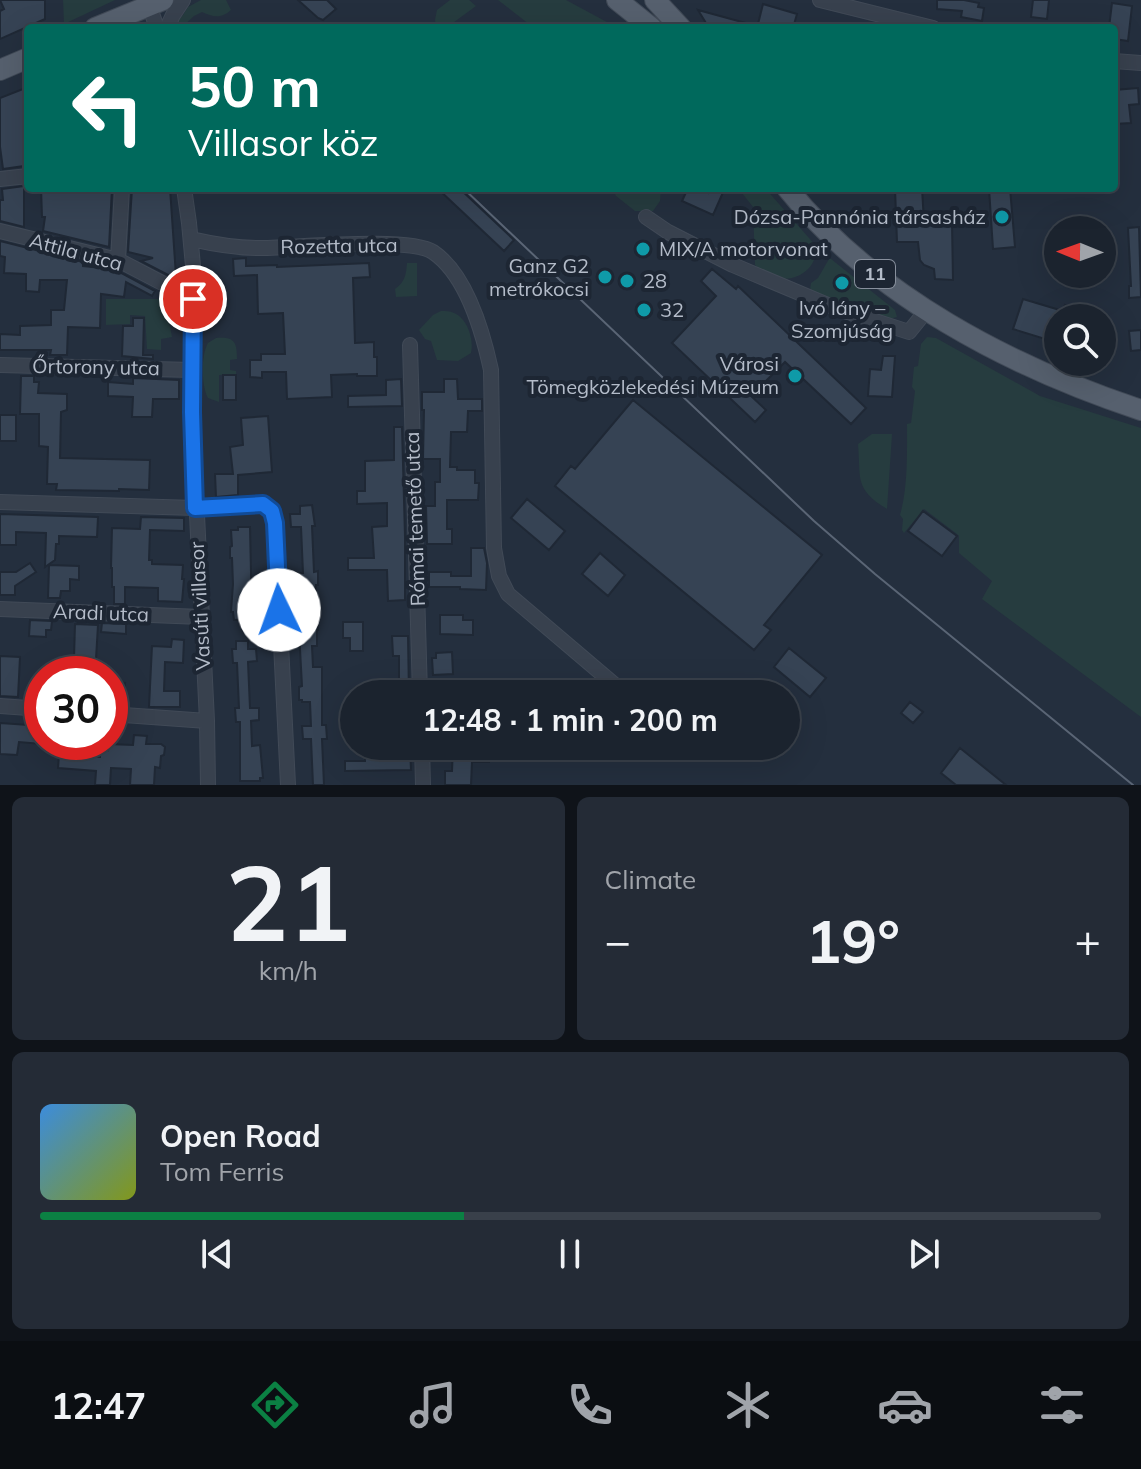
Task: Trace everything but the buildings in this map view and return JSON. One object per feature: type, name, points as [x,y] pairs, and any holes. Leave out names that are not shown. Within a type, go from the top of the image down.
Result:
[{"type":"main road","points":[[617,0],[647,24]]},
{"type":"main road","points":[[655,0],[677,24]]},
{"type":"main road","points":[[105,24],[156,3]]},
{"type":"main road","points":[[0,70],[24,60]]},
{"type":"main road","name":"11","points":[[791,192],[827,233],[874,274],[926,311],[1041,373],[1087,393],[1141,410]]},
{"type":"street","points":[[169,24],[183,0]]},
{"type":"street","points":[[820,0],[917,24]]},
{"type":"street","points":[[156,3],[157,24]]},
{"type":"street","points":[[1118,61],[1141,63]]},
{"type":"street","points":[[0,179],[24,176]]},
{"type":"street","points":[[118,260],[122,192]]},
{"type":"street","name":"Vasúti villasor","points":[[185,192],[191,239],[195,508],[208,785]]},
{"type":"street","points":[[646,217],[668,232],[733,265],[835,308],[909,332],[926,311]]},
{"type":"street","name":"Attila utca","points":[[0,231],[118,260],[193,299]]},
{"type":"street","name":"Rozetta utca","points":[[191,239],[255,248],[412,245],[432,252],[448,267],[474,311],[491,370],[494,548],[499,576],[508,594],[609,680]]},
{"type":"street","name":"Római temető utca","points":[[410,345],[420,680]]},
{"type":"street","name":"Őrtorony utca","points":[[0,365],[192,370]]},
{"type":"street","points":[[0,502],[195,508],[263,504],[272,511],[288,785]]},
{"type":"street","name":"Aradi utca","points":[[0,609],[201,617]]},
{"type":"street","points":[[0,706],[24,708]]},
{"type":"street","points":[[128,715],[207,721]]},
{"type":"street","points":[[422,760],[423,785]]},
{"type":"green space","points":[[63,0],[115,0],[64,24]]},
{"type":"green space","points":[[201,0],[226,0],[231,10],[217,16],[202,12],[185,24],[174,24],[188,7]]},
{"type":"green space","points":[[450,0],[469,0],[476,6],[451,24],[436,24],[437,10]]},
{"type":"green space","points":[[498,0],[566,0],[611,24],[529,24]]},
{"type":"green space","points":[[614,192],[661,192],[660,201],[653,211],[635,211]]},
{"type":"green space","points":[[769,192],[816,246],[813,262],[802,274],[779,279],[755,265],[753,207],[742,193]]},
{"type":"green space","points":[[829,259],[895,310],[897,317],[889,319],[821,297],[810,290],[811,283],[818,278]]},
{"type":"green space","points":[[407,263],[417,263],[417,296],[396,297],[395,289],[404,278]]},
{"type":"green space","points":[[106,299],[160,299],[168,316],[172,337],[161,339],[161,350],[147,349],[145,316],[130,315],[130,324],[106,325]]},
{"type":"green space","points":[[441,311],[459,316],[469,330],[471,353],[458,361],[437,360],[431,341],[425,339],[419,330]]},
{"type":"green space","points":[[927,337],[936,338],[1040,396],[1141,428],[1141,717],[982,599],[992,581],[959,553],[957,534],[924,509],[904,533],[902,530],[903,519],[900,515],[906,482],[907,424],[911,423],[915,391],[912,387],[914,367],[918,366],[921,344]]},
{"type":"green space","points":[[216,338],[234,342],[237,353],[237,359],[230,360],[230,370],[236,371],[236,374],[219,375],[219,402],[208,398],[203,378],[206,348]]},
{"type":"green space","points":[[872,434],[892,434],[887,509],[869,495],[861,482],[858,444]]},
{"type":"tram line","points":[[467,192],[814,521],[1133,785]]},
{"type":"place","name":"Dózsa-Pannónia társasház","points":[[1002,217]]},
{"type":"place","name":"MIX/A motorvonat","points":[[643,249]]},
{"type":"place","name":"Ganz G2 metrókocsi","points":[[605,277]]},
{"type":"place","name":"28","points":[[627,281]]},
{"type":"place","name":"Ivó lány – Szomjúság","points":[[842,283]]},
{"type":"place","name":"32","points":[[644,310]]},
{"type":"place","name":"Városi Tömegközlekedési Múzeum","points":[[795,376]]},
{"type":"route","points":[[193,299],[195,508],[263,504],[272,511],[279,610]]}]
